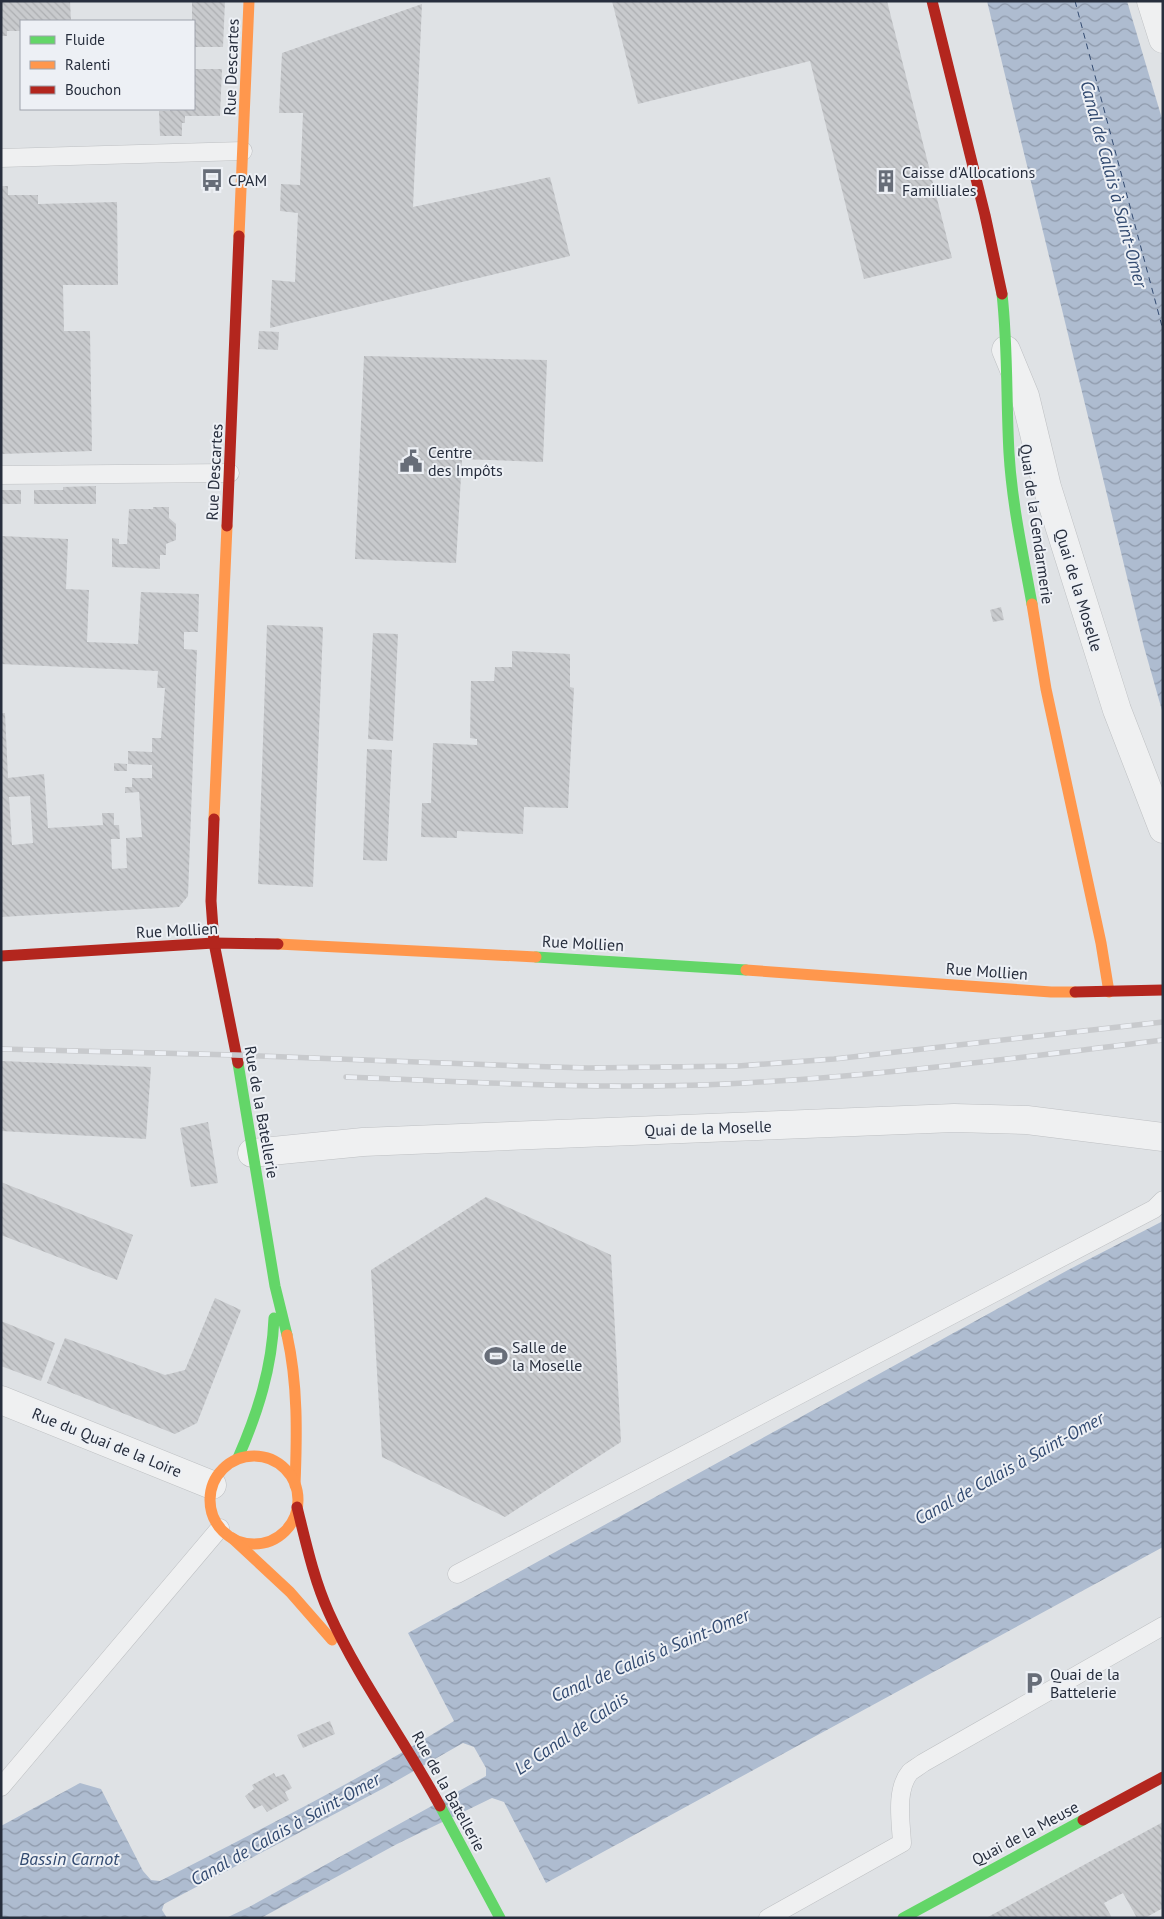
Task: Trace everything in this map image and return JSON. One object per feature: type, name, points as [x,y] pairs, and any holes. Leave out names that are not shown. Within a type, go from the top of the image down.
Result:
[{"type":"street","name":"Rue Descartes","points":[[214,943],[211,901],[250,1]]},
{"type":"street","name":"Quai de la Gendarmerie","points":[[932,1],[995,255],[1005,321],[1009,456],[1017,522],[1046,689],[1101,943],[1109,992]]},
{"type":"street","points":[[1151,1],[1163,39]]},
{"type":"street","name":"Quai de la Moselle","points":[[1006,349],[1025,396],[1046,486],[1116,710],[1163,829]]},
{"type":"street","name":"Rue Mollien","points":[[1,956],[214,943],[364,946],[696,966],[1051,992],[1163,990]]},
{"type":"street","name":"Rue de la Batellerie","points":[[214,943],[231,1022],[275,1286],[292,1357],[297,1429],[295,1485]]},
{"type":"street","name":"Quai de la Moselle","points":[[252,1154],[362,1142],[954,1118],[1027,1120],[1163,1137]]},
{"type":"street","name":"Rue de la Batellerie","points":[[238,1458],[265,1392],[274,1334],[275,1286]]},
{"type":"street","name":"Rue du Quai de la Loire","points":[[1,1400],[212,1485]]},
{"type":"street","points":[[253,1456],[268,1458],[288,1471],[295,1485],[298,1500],[295,1515],[288,1528],[276,1538],[254,1544],[238,1542],[215,1522],[209,1500],[212,1485],[215,1477],[225,1466],[238,1458],[253,1456]]},
{"type":"street","name":"Rue de la Batellerie","points":[[297,1507],[306,1546],[320,1589],[342,1639],[422,1774],[500,1918]]},
{"type":"street","name":"Rue de la Batellerie","points":[[226,1533],[290,1592],[366,1682]]},
{"type":"street","name":"Quai de la Meuse","points":[[903,1918],[1163,1777]]},
{"type":"lane","points":[[1,158],[243,151]]},
{"type":"lane","points":[[1,475],[230,474]]},
{"type":"lane","points":[[457,1574],[1154,1209],[1163,1200]]},
{"type":"lane","points":[[1,1787],[226,1533]]},
{"type":"lane","points":[[768,1918],[902,1843],[900,1802],[910,1772],[923,1762],[1163,1626]]},
{"type":"water","name":"Canal de Calais à Saint-Omer","points":[[987,1],[1127,1],[1163,122],[1163,714],[1144,647]]},
{"type":"water","points":[[1163,1221],[1163,1547],[546,1883],[504,1802],[492,1798],[397,1844],[261,1918],[226,1918],[486,1776],[486,1768],[474,1747],[463,1743],[384,1788],[164,1904],[162,1910],[167,1918],[1,1918],[1,1826],[80,1783],[101,1789],[143,1871],[151,1880],[160,1881],[272,1824],[382,1764],[454,1721],[408,1633],[1068,1270]]},
{"type":"building","points":[[1,1],[70,1],[71,20],[20,20],[20,31],[7,31],[7,36],[1,36]]},
{"type":"building","points":[[192,1],[225,1],[223,47],[195,47],[195,20],[192,20]]},
{"type":"building","name":"Caisse d'Allocations Familliales","points":[[612,1],[887,1],[952,258],[864,279],[810,61],[638,104]]},
{"type":"building","points":[[422,4],[413,207],[550,177],[570,256],[270,328],[272,280],[295,282],[298,213],[280,211],[281,184],[300,185],[303,113],[279,113],[282,53]]},
{"type":"building","points":[[195,69],[222,69],[220,116],[185,116],[185,123],[182,123],[182,136],[160,136],[159,111],[195,110]]},
{"type":"building","points":[[1,186],[8,186],[8,195],[38,195],[38,204],[117,202],[118,285],[63,285],[64,331],[90,331],[92,451],[1,454]]},
{"type":"building","points":[[259,331],[279,332],[278,350],[258,349]]},
{"type":"building","name":"Centre des Impôts","points":[[364,356],[547,360],[543,462],[462,459],[456,563],[355,559]]},
{"type":"building","points":[[96,486],[96,504],[34,504],[34,490],[63,490],[63,487]]},
{"type":"building","points":[[1,490],[21,490],[21,504],[1,504]]},
{"type":"building","points":[[153,507],[169,507],[169,518],[176,524],[176,540],[166,544],[166,555],[160,555],[160,569],[112,567],[112,538],[119,539],[119,544],[127,544],[129,509],[153,509]]},
{"type":"building","points":[[1,536],[68,539],[66,589],[89,590],[87,642],[138,644],[141,592],[199,594],[198,632],[184,632],[184,649],[197,650],[188,896],[179,907],[1,917],[1,713],[5,713],[8,778],[44,774],[48,828],[103,825],[102,813],[114,813],[114,825],[119,825],[120,839],[111,839],[112,869],[127,868],[126,838],[142,837],[139,792],[125,793],[125,787],[132,787],[132,778],[152,778],[152,765],[128,764],[128,751],[152,752],[152,738],[161,738],[165,688],[157,688],[158,671],[1,664]],"holes":[[[30,796],[33,843],[12,845],[9,797]]]},
{"type":"building","points":[[1001,607],[1004,620],[993,622],[990,610]]},
{"type":"building","points":[[267,625],[323,627],[313,887],[258,884]]},
{"type":"building","points":[[373,633],[398,634],[393,741],[368,739]]},
{"type":"building","points":[[512,651],[570,654],[570,687],[574,688],[568,808],[524,807],[523,834],[457,831],[457,838],[421,837],[422,803],[431,803],[433,743],[477,745],[477,739],[470,738],[471,681],[494,681],[495,667],[512,667]]},
{"type":"building","points":[[367,749],[392,750],[387,861],[363,860]]},
{"type":"building","points":[[114,763],[127,764],[127,771],[114,771]]},
{"type":"building","points":[[1,1061],[151,1067],[146,1139],[1,1131]]},
{"type":"building","points":[[208,1122],[218,1183],[191,1187],[180,1128]]},
{"type":"building","points":[[1,1182],[133,1235],[117,1280],[1,1235]]},
{"type":"building","name":"Salle de la Moselle","points":[[486,1197],[611,1255],[621,1442],[505,1517],[382,1457],[371,1270]]},
{"type":"building","points":[[215,1298],[241,1310],[197,1423],[175,1434],[47,1383],[65,1338],[165,1375],[185,1370]]},
{"type":"building","points":[[1,1321],[55,1343],[41,1381],[1,1366]]},
{"type":"building","points":[[330,1721],[335,1734],[303,1748],[297,1735]]},
{"type":"building","points":[[274,1773],[276,1777],[284,1774],[292,1788],[285,1792],[289,1800],[267,1812],[262,1805],[254,1809],[245,1796],[254,1789],[252,1785]]},
{"type":"building","points":[[1163,1822],[1163,1908],[1145,1918],[1137,1918],[1123,1893],[1104,1903],[1112,1918],[986,1918]]},
{"type":"ferry route","points":[[1075,1],[1163,330]]},
{"type":"railway","points":[[1,1049],[235,1055],[588,1068],[738,1066],[834,1059],[1163,1022]]},
{"type":"railway","points":[[346,1077],[583,1086],[725,1084],[889,1072],[1163,1040]]},
{"type":"traffic: fast","points":[[1002,294],[1010,472],[1032,604]]},
{"type":"traffic: fast","points":[[536,957],[746,970]]},
{"type":"traffic: fast","points":[[238,1063],[275,1286],[287,1335]]},
{"type":"traffic: fast","points":[[238,1458],[263,1390],[273,1336],[274,1318]]},
{"type":"traffic: fast","points":[[440,1806],[500,1918]]},
{"type":"traffic: fast","points":[[903,1918],[1083,1820]]},
{"type":"traffic: slow","points":[[239,236],[249,1]]},
{"type":"traffic: slow","points":[[214,819],[227,526]]},
{"type":"traffic: slow","points":[[1032,604],[1046,689],[1101,943],[1109,992]]},
{"type":"traffic: slow","points":[[278,944],[536,957]]},
{"type":"traffic: slow","points":[[746,970],[1051,992],[1075,992]]},
{"type":"traffic: slow","points":[[287,1335],[295,1391],[295,1485]]},
{"type":"traffic: slow","points":[[254,1456],[271,1459],[279,1463],[291,1475],[295,1483],[298,1500],[295,1517],[291,1525],[279,1537],[271,1541],[254,1544],[237,1541],[229,1537],[217,1525],[213,1517],[210,1500],[213,1483],[217,1475],[229,1463],[237,1459],[254,1456]]},
{"type":"traffic: slow","points":[[232,1538],[290,1592],[332,1640]]},
{"type":"traffic: jam","points":[[932,1],[985,215],[1002,294]]},
{"type":"traffic: jam","points":[[227,526],[239,236]]},
{"type":"traffic: jam","points":[[214,819],[211,901],[214,943],[238,1063]]},
{"type":"traffic: jam","points":[[1,956],[214,943],[278,944]]},
{"type":"traffic: jam","points":[[1075,992],[1163,990]]},
{"type":"traffic: jam","points":[[297,1507],[307,1548],[329,1613],[354,1662],[440,1806]]},
{"type":"traffic: jam","points":[[1083,1820],[1163,1777]]},
{"type":"place","name":"CPAM","points":[[212,180]]},
{"type":"place","name":"Caisse d'Allocations Familliales","points":[[886,181]]},
{"type":"place","name":"Centre des Impôts","points":[[411,461]]},
{"type":"place","name":"Salle de la Moselle","points":[[496,1356]]},
{"type":"place","name":"Quai de la Battelerie","points":[[1034,1683]]},
{"type":"water label","name":"Le Canal de Calais","points":[[571,1733]]},
{"type":"water label","name":"Bassin Carnot","points":[[69,1858]]}]
